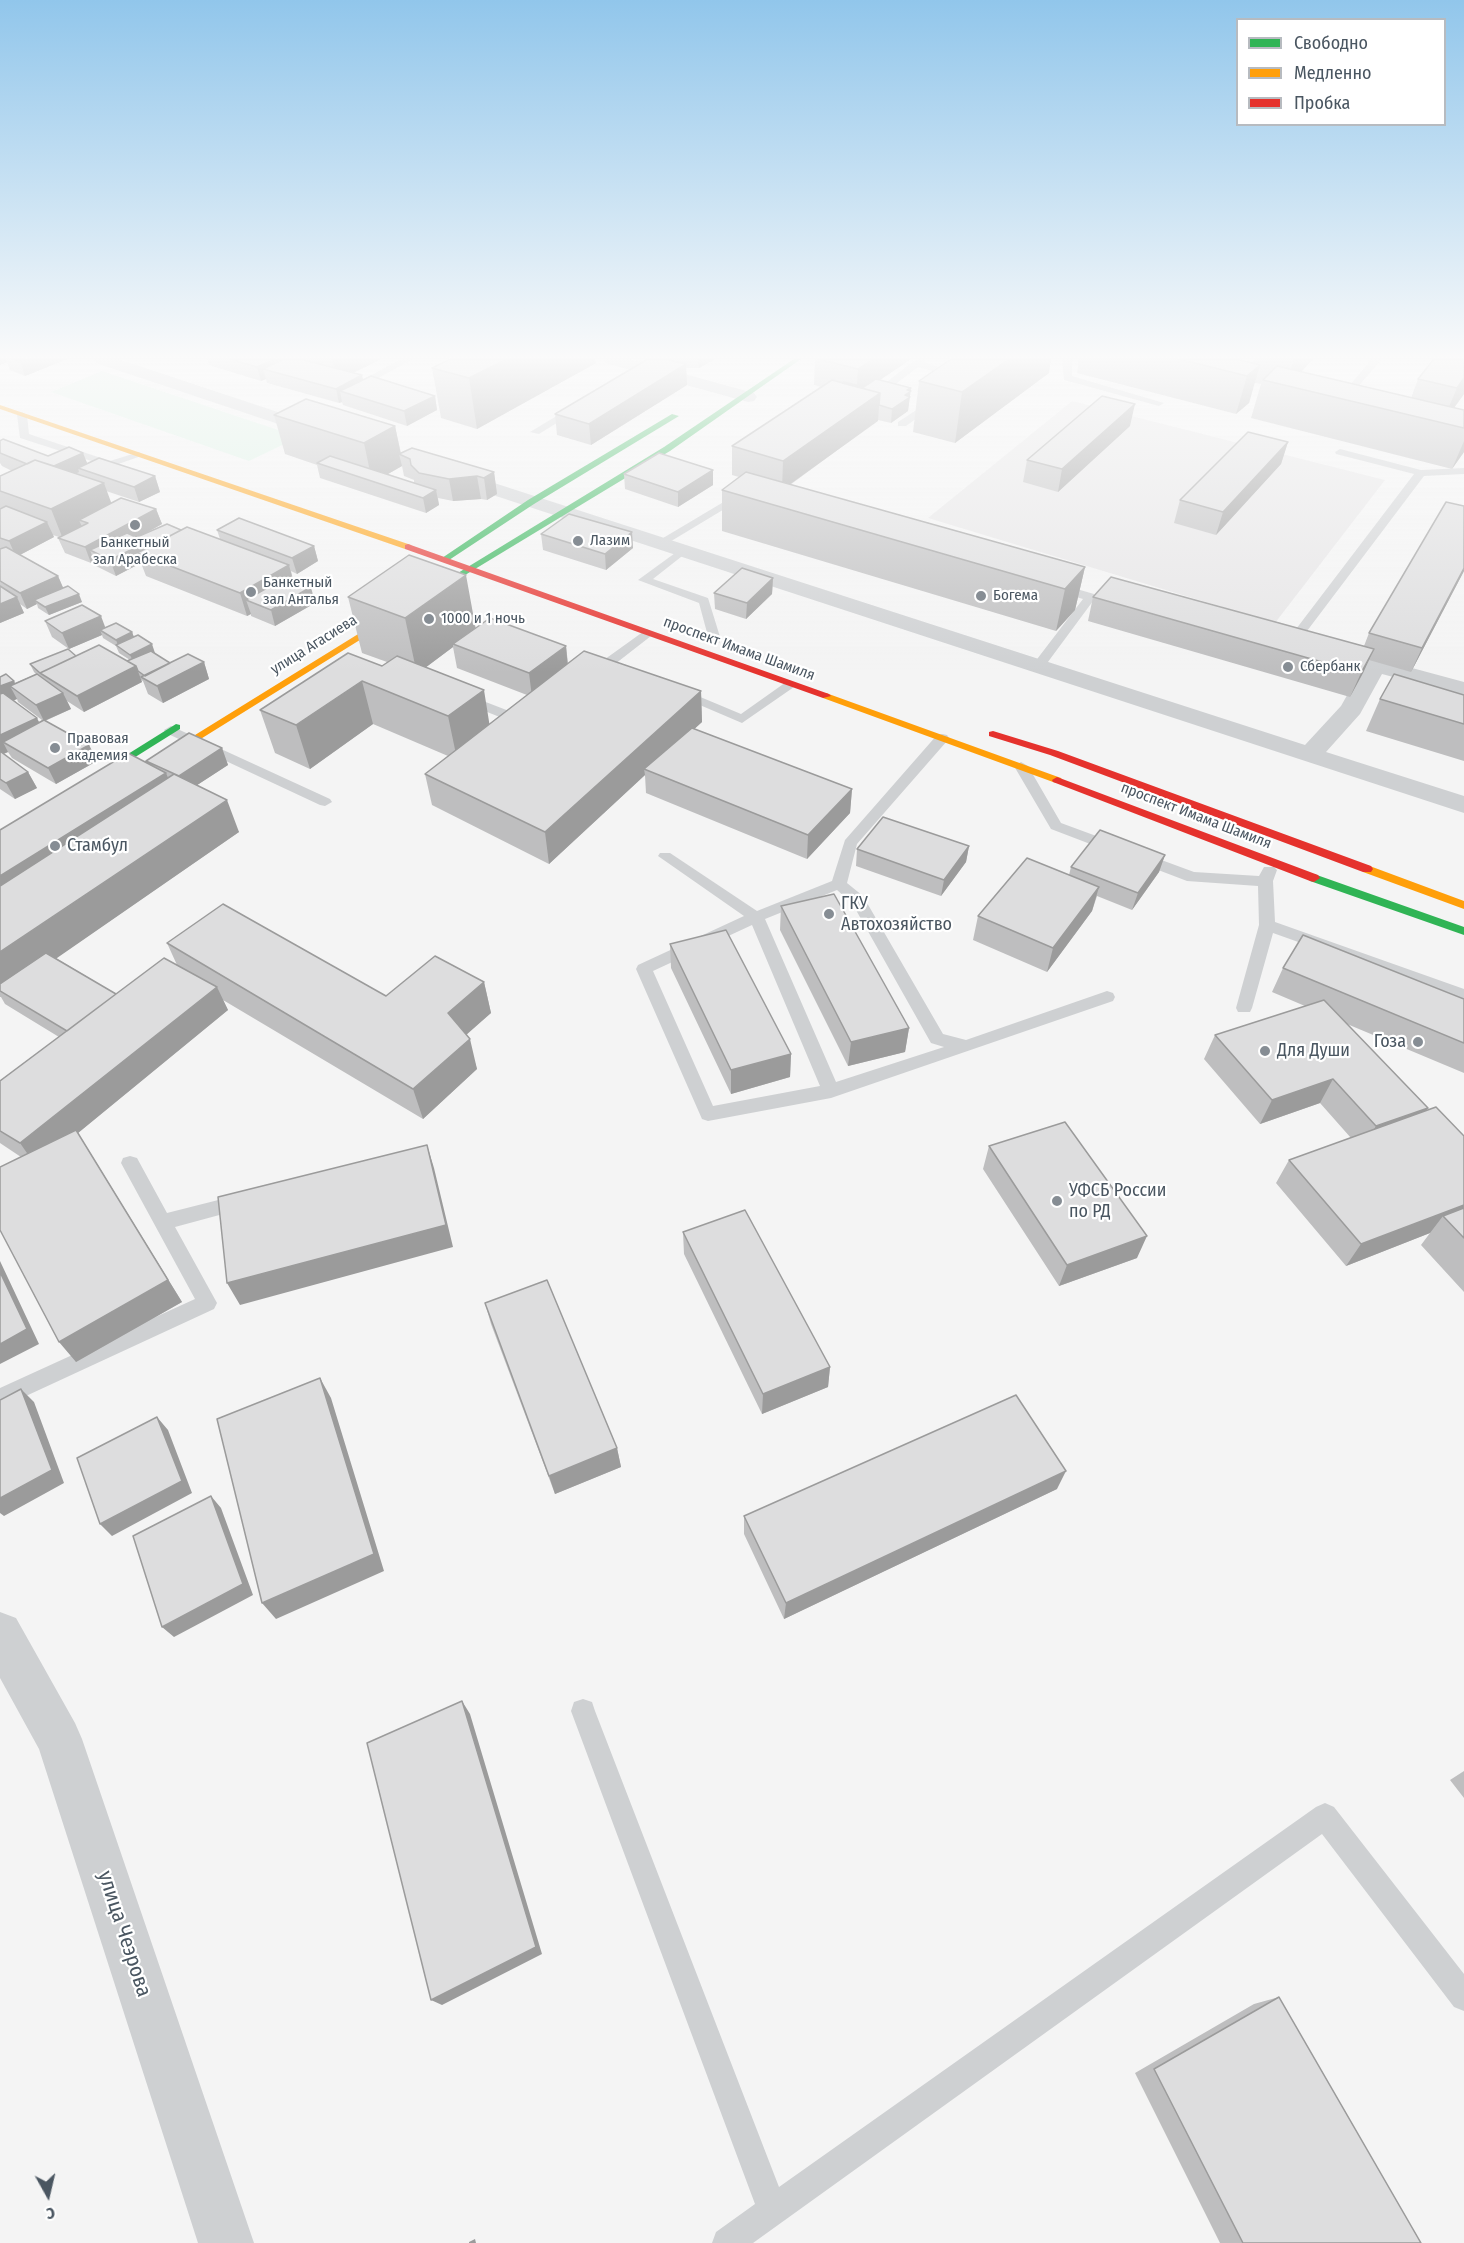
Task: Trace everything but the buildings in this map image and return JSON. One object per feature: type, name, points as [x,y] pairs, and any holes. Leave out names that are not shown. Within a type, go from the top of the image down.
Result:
[{"type":"main road","name":"проспект Имама Шамиля","points":[[164,464],[470,568],[1021,766],[1272,863],[1464,931]]},
{"type":"main road","points":[[427,571],[531,502],[595,464]]},
{"type":"main road","points":[[425,596],[641,464]]},
{"type":"main road","points":[[394,527],[504,566]]},
{"type":"main road","name":"улица Агасиева","points":[[145,770],[405,608]]},
{"type":"main road","points":[[81,787],[191,718]]},
{"type":"main road","name":"проспект Имама Шамиля","points":[[975,728],[1065,757],[1464,905]]},
{"type":"street","points":[[441,472],[1464,805]]},
{"type":"street","points":[[1309,755],[1350,709],[1370,663],[1464,689]]},
{"type":"street","name":"улица Чеэрова","points":[[0,1634],[59,1740],[226,2243]]},
{"type":"lane","points":[[93,473],[111,464]]},
{"type":"lane","points":[[1385,464],[1421,473],[1464,471]]},
{"type":"lane","points":[[1319,645],[1296,637],[1421,473]]},
{"type":"lane","points":[[659,544],[744,494],[755,497]]},
{"type":"lane","points":[[682,551],[644,580],[704,601],[715,640]]},
{"type":"lane","points":[[1037,667],[1090,597],[1048,585]]},
{"type":"lane","points":[[638,677],[606,665],[647,633]]},
{"type":"lane","points":[[327,656],[345,663]]},
{"type":"lane","points":[[669,690],[742,718],[789,684]]},
{"type":"lane","points":[[456,695],[517,719]]},
{"type":"lane","points":[[171,730],[193,738],[326,802]]},
{"type":"lane","points":[[839,884],[850,843],[942,738]]},
{"type":"lane","points":[[1021,766],[1056,826],[1192,877],[1265,881]]},
{"type":"lane","points":[[664,856],[756,917],[831,1091]]},
{"type":"lane","points":[[1244,1008],[1267,925],[1265,881],[1272,863]]},
{"type":"lane","points":[[839,884],[756,917],[644,969],[708,1114],[831,1091],[1107,997]]},
{"type":"lane","points":[[839,884],[858,900],[937,1039],[966,1046]]},
{"type":"lane","points":[[1267,925],[1464,995]]},
{"type":"lane","points":[[0,1398],[207,1304],[130,1163]]},
{"type":"lane","points":[[163,1222],[254,1199]]},
{"type":"lane","points":[[583,1711],[773,2210]]},
{"type":"lane","points":[[727,2243],[1325,1816],[1464,1997]]},
{"type":"shaded area","points":[[995,464],[1320,464],[1385,480],[1275,623],[928,518]]},
{"type":"traffic: fast","points":[[446,558],[531,502],[595,464]]},
{"type":"traffic: fast","points":[[439,587],[643,464]]},
{"type":"traffic: fast","points":[[93,779],[176,727]]},
{"type":"traffic: fast","points":[[1314,878],[1464,931]]},
{"type":"traffic: slow","points":[[165,464],[408,547]]},
{"type":"traffic: slow","points":[[158,761],[397,613]]},
{"type":"traffic: slow","points":[[826,696],[1057,780]]},
{"type":"traffic: slow","points":[[1367,869],[1464,905]]},
{"type":"traffic: jam","points":[[408,547],[826,696]]},
{"type":"traffic: jam","points":[[993,734],[1054,753],[1367,869]]},
{"type":"traffic: jam","points":[[1057,780],[1314,878]]},
{"type":"place","name":"Банкетный зал Арабеска","points":[[135,525]]},
{"type":"place","name":"Лазим","points":[[578,541]]},
{"type":"place","name":"Банкетный зал Анталья","points":[[251,592]]},
{"type":"place","name":"Богема","points":[[981,596]]},
{"type":"place","name":"1000 и 1 ночь","points":[[429,619]]},
{"type":"place","name":"Сбербанк","points":[[1288,667]]},
{"type":"place","name":"Правовая академия","points":[[55,748]]},
{"type":"place","name":"Стамбул","points":[[55,846]]},
{"type":"place","name":"ГКУ Автохозяйство","points":[[829,914]]},
{"type":"place","name":"Гоза","points":[[1418,1042]]},
{"type":"place","name":"Для Души","points":[[1265,1051]]},
{"type":"place","name":"УФСБ России по РД","points":[[1057,1201]]}]
